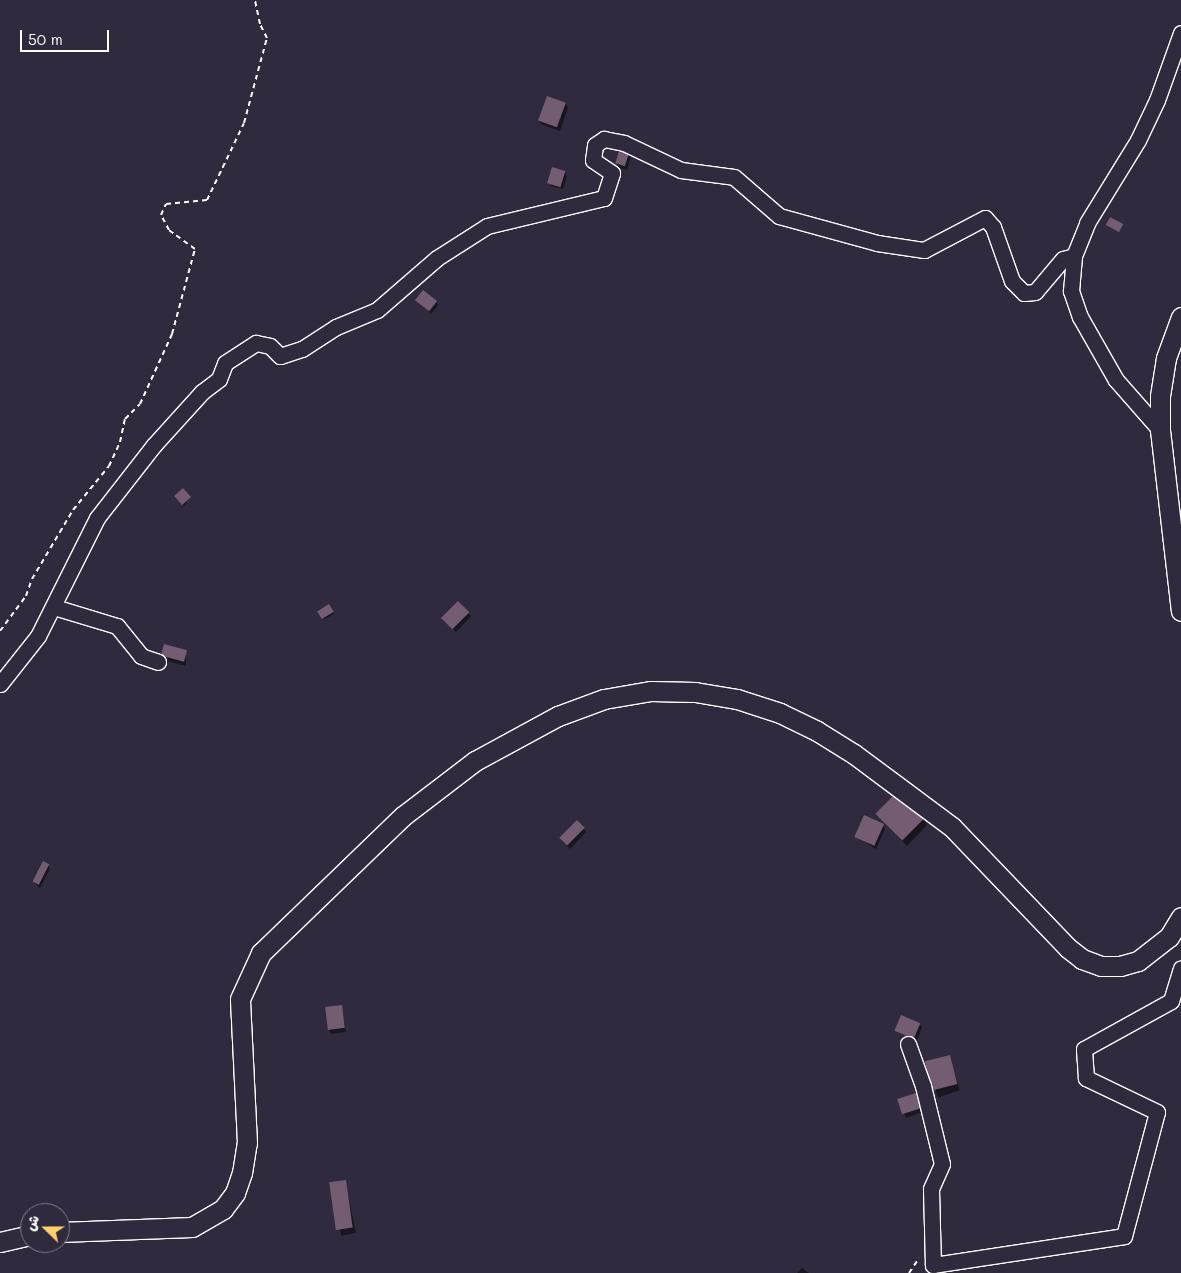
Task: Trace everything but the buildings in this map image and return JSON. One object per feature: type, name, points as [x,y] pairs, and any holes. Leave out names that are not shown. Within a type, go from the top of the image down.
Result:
[{"type":"main road","points":[[1181,317],[1166,358],[1160,397],[1160,430],[1181,610]]},
{"type":"main road","points":[[70,1232],[176,1229],[209,1220],[223,1209],[235,1193],[247,1143],[240,999],[261,953],[403,816],[475,761],[549,720],[604,699],[651,691],[695,692],[737,699],[780,712],[854,754],[952,827],[1082,959],[1101,966],[1120,966],[1138,961],[1158,947],[1181,921]]},
{"type":"main road","points":[[0,1242],[20,1237]]},
{"type":"street","points":[[1160,430],[1116,380],[1080,317],[1071,291],[1074,256],[1087,223],[1127,160],[1157,100],[1181,33]]},
{"type":"street","points":[[0,684],[38,636],[97,518],[154,446],[202,392],[219,379],[226,363],[256,344],[270,346],[280,356],[302,349],[336,327],[377,310],[436,258],[487,226],[604,198],[612,173],[593,160],[595,145],[604,138],[632,146],[681,170],[734,177],[778,216],[877,242],[924,250],[985,218],[993,227],[1012,282],[1024,293],[1035,292],[1063,259],[1074,256]]},
{"type":"street","points":[[54,607],[117,626],[141,656],[158,662]]},
{"type":"street","points":[[908,1044],[923,1086],[942,1164],[930,1189],[933,1265],[1124,1236],[1157,1112],[1086,1078],[1084,1049],[1171,1001],[1181,969]]},
{"type":"path","points":[[0,631],[26,596],[32,578],[73,510],[108,466],[120,442],[125,420],[140,404],[172,334],[195,249],[169,230],[161,215],[166,204],[207,200],[244,123],[267,38],[260,24],[255,0]]}]
